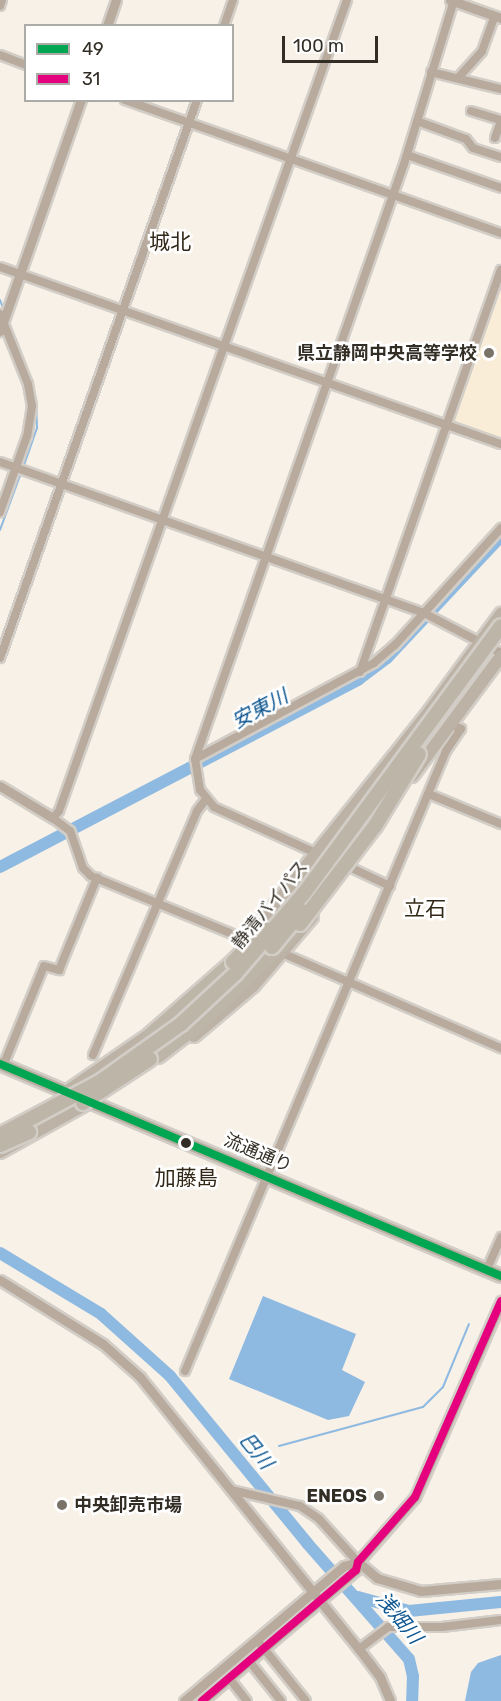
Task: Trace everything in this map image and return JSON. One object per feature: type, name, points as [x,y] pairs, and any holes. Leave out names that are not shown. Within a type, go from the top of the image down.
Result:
[{"type":"highway","points":[[150,1035],[247,940],[317,854],[501,614]]},
{"type":"highway","name":"静清バイパス","points":[[0,1135],[101,1081],[181,1024],[222,987],[305,892],[501,626]]},
{"type":"highway","name":"静清バイパス","points":[[0,1145],[108,1089],[216,1004],[287,931],[501,642]]},
{"type":"highway","points":[[0,1152],[90,1102],[223,1014],[282,953],[350,867],[501,654]]},
{"type":"highway","points":[[0,1127],[67,1092],[150,1035],[233,962],[274,919],[428,718],[450,696]]},
{"type":"highway","points":[[158,1056],[202,1022],[292,934],[375,826],[419,754]]},
{"type":"main road","name":"流通通り","points":[[2,1065],[501,1276]]},
{"type":"street","points":[[0,6],[2,0]]},
{"type":"street","points":[[108,24],[116,0]]},
{"type":"street","points":[[225,24],[233,0]]},
{"type":"street","points":[[53,818],[59,811],[347,0]]},
{"type":"street","points":[[390,886],[227,814],[206,799],[195,774],[195,759],[394,194],[453,0],[498,17],[482,51],[458,78]]},
{"type":"street","points":[[0,55],[24,64]]},
{"type":"street","points":[[431,72],[501,88]]},
{"type":"street","points":[[0,512],[30,428],[31,396],[1,322],[80,102]]},
{"type":"street","points":[[131,102],[501,233]]},
{"type":"street","points":[[0,658],[196,102]]},
{"type":"street","points":[[471,111],[501,121],[495,138]]},
{"type":"street","points":[[417,121],[466,139],[473,148],[501,157]]},
{"type":"street","points":[[407,155],[501,188]]},
{"type":"street","points":[[0,267],[501,444]]},
{"type":"street","points":[[360,672],[501,270]]},
{"type":"street","points":[[0,462],[424,613],[501,654]]},
{"type":"street","points":[[195,759],[360,672],[395,645],[501,528]]},
{"type":"street","points":[[184,1371],[446,751],[461,729],[450,724]]},
{"type":"street","points":[[0,786],[67,827],[75,840],[83,868],[97,878],[247,940]]},
{"type":"street","points":[[429,794],[501,824]]},
{"type":"street","points":[[93,1055],[196,811],[206,799]]},
{"type":"street","points":[[2,1065],[44,966],[59,970],[97,878]]},
{"type":"street","points":[[282,953],[501,1048]]},
{"type":"street","points":[[487,1269],[501,1237]]},
{"type":"street","points":[[0,1280],[115,1353],[149,1387],[359,1649],[380,1677],[390,1701]]},
{"type":"street","points":[[202,1701],[351,1574],[358,1562],[414,1497],[424,1479],[501,1301]]},
{"type":"street","points":[[231,1490],[291,1503],[319,1519],[358,1562],[377,1578],[421,1591],[501,1584]]},
{"type":"street","points":[[184,1701],[344,1566],[358,1562]]},
{"type":"street","points":[[359,1649],[388,1627],[442,1627],[501,1620]]},
{"type":"street","points":[[257,1640],[306,1701]]},
{"type":"street","points":[[249,1661],[281,1701]]},
{"type":"street","points":[[229,1678],[247,1701]]},
{"type":"shaded area","name":"県立静岡中央高等学校","points":[[501,283],[501,441],[451,423]]},
{"type":"water","points":[[263,1296],[356,1334],[342,1370],[365,1382],[349,1416],[328,1420],[229,1379]]},
{"type":"water","points":[[501,1655],[501,1701],[465,1701],[471,1672],[478,1663]]},
{"type":"waterway","points":[[0,300],[3,308]]},
{"type":"waterway","points":[[8,319],[36,399],[37,428],[23,468]]},
{"type":"waterway","points":[[0,530],[21,473]]},
{"type":"waterway","name":"安東川","points":[[0,867],[359,679],[387,658],[501,536]]},
{"type":"waterway","points":[[497,1257],[501,1246]]},
{"type":"waterway","name":"巴川","points":[[0,1253],[101,1314],[170,1376],[307,1543],[409,1659],[413,1676],[412,1701]]},
{"type":"waterway","points":[[279,1446],[423,1407],[443,1387],[469,1324]]},
{"type":"waterway","name":"巴川","points":[[358,1597],[409,1611],[501,1602]]},
{"type":"transit line","name":"49","points":[[0,1064],[501,1276]]},
{"type":"transit line","name":"31","points":[[202,1701],[356,1570],[358,1562],[415,1497],[501,1301]]},
{"type":"place","name":"県立静岡中央高等学校","points":[[489,353]]},
{"type":"place","name":"ENEOS","points":[[379,1496]]},
{"type":"place","name":"中央卸売市場","points":[[62,1505]]},
{"type":"district","name":"城北","points":[[170,242]]},
{"type":"district","name":"立石","points":[[425,909]]},
{"type":"district","name":"加藤島","points":[[186,1178]]},
{"type":"water label","name":"浅畑川","points":[[399,1618]]}]
